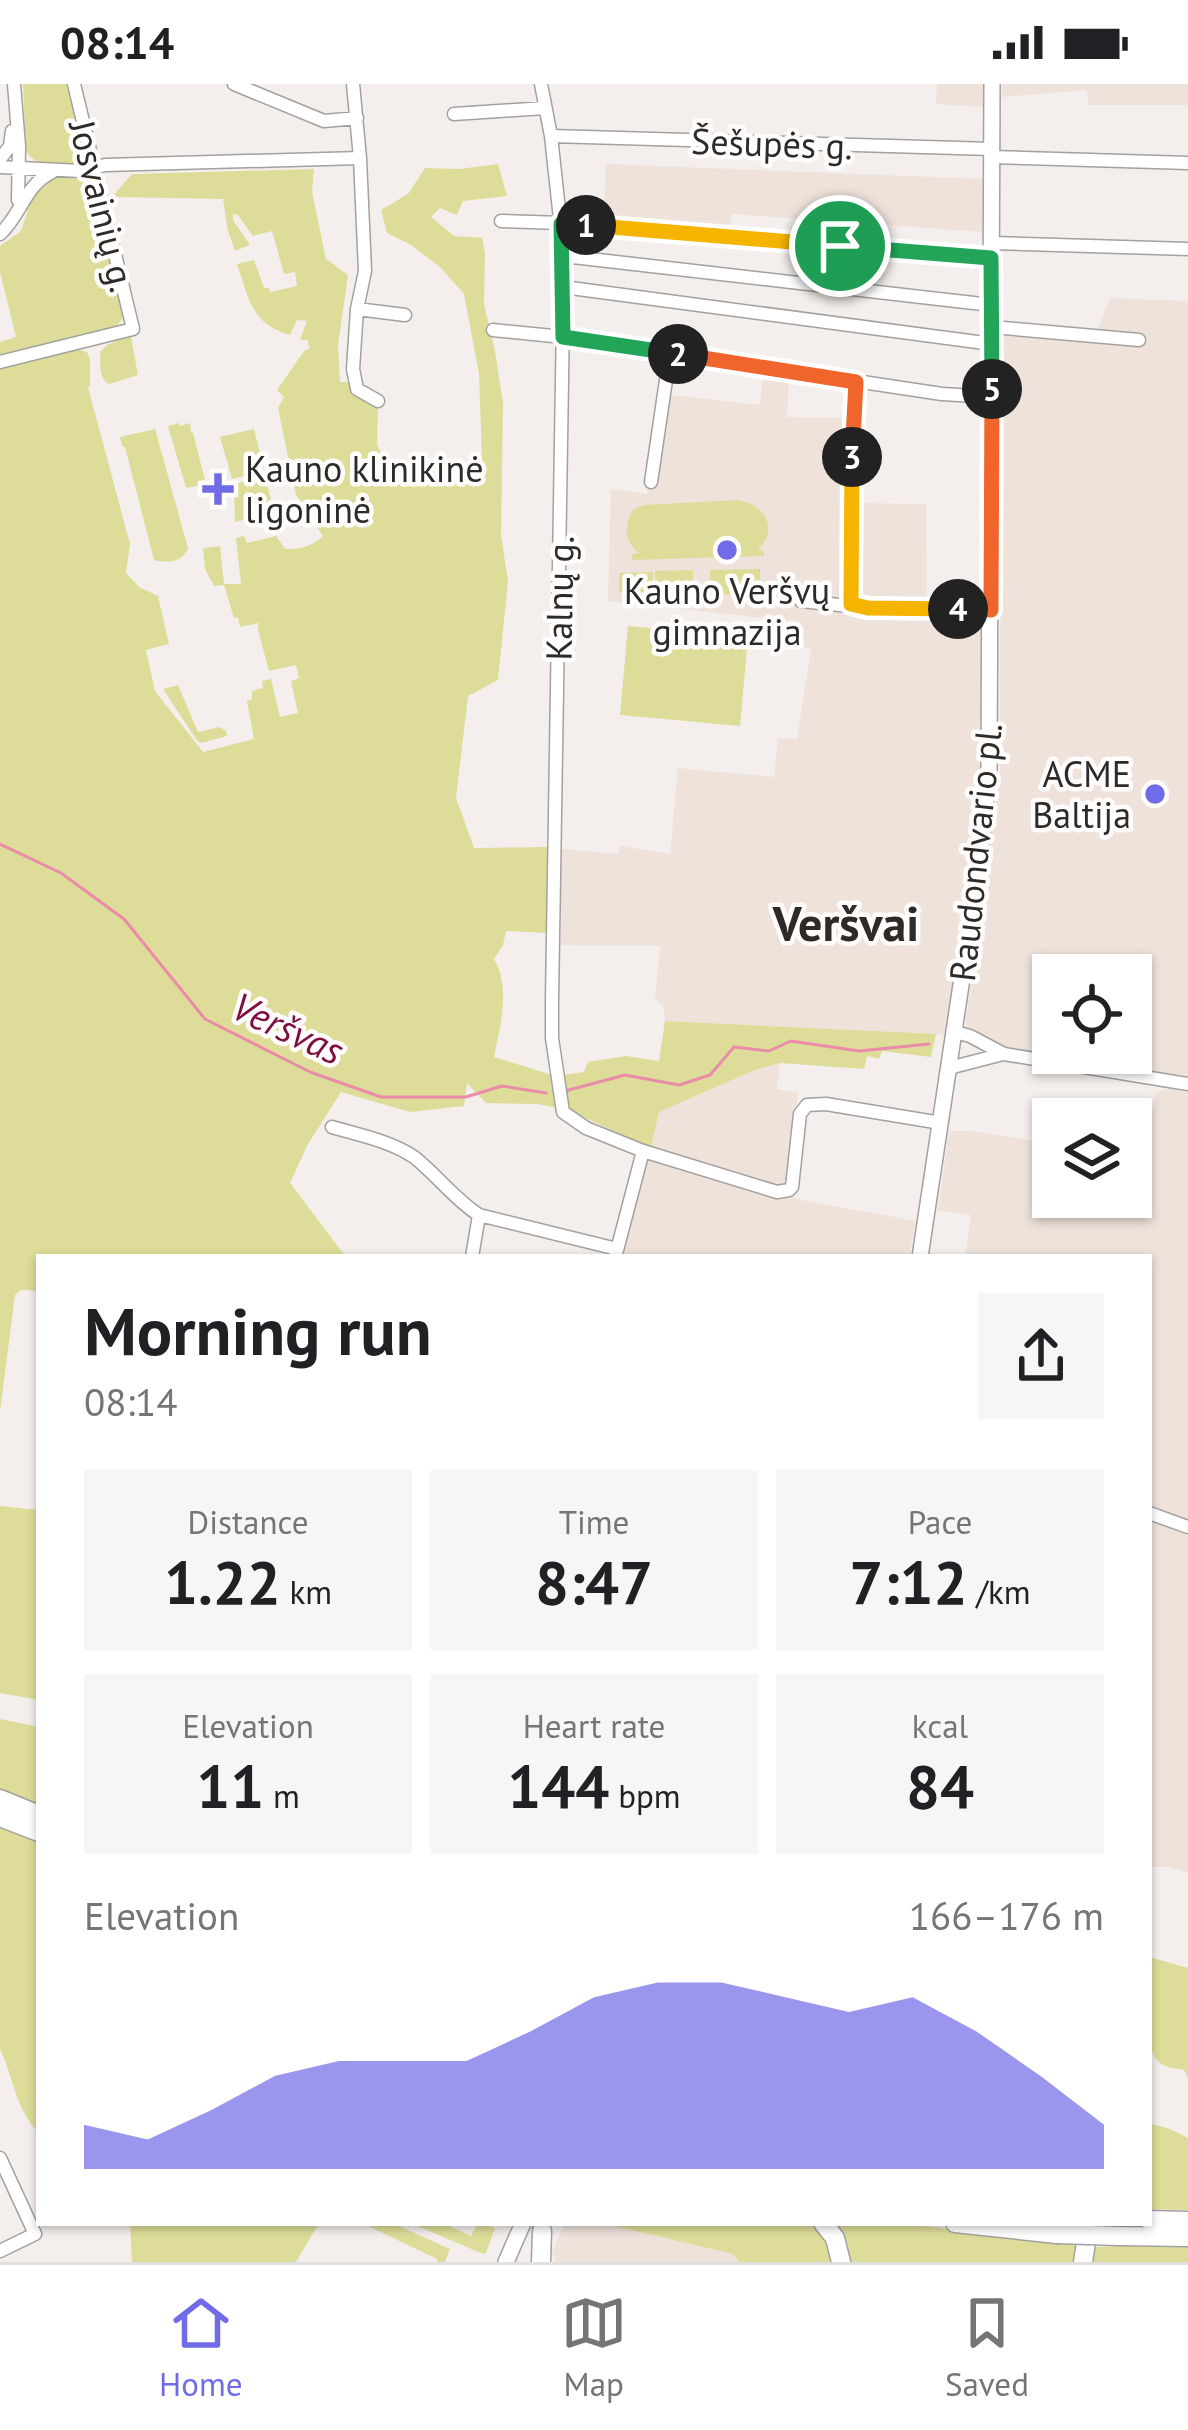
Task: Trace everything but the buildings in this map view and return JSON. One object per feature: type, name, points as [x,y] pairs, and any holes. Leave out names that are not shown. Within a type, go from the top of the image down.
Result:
[{"type":"highway","points":[[0,1799],[36,1814]]},
{"type":"highway","points":[[0,1816],[36,1831]]},
{"type":"highway","points":[[1152,2220],[1188,2221]]},
{"type":"highway","points":[[537,2226],[541,2262]]},
{"type":"highway","points":[[825,2226],[835,2238],[842,2262]]},
{"type":"highway","points":[[984,2226],[1058,2234],[1188,2236]]},
{"type":"highway","points":[[1083,2262],[1089,2226]]},
{"type":"main road","name":"Raudondvario pl.","points":[[920,1254],[986,811],[991,747],[992,84]]},
{"type":"main road","points":[[508,2258],[537,2226]]},
{"type":"main road","points":[[528,2262],[537,2226]]},
{"type":"street","points":[[0,234],[17,205],[20,168],[14,84]]},
{"type":"street","name":"Josvainių g.","points":[[0,362],[133,328],[74,84]]},
{"type":"street","points":[[234,84],[325,121],[357,118]]},
{"type":"street","points":[[353,84],[365,271],[357,309],[355,383],[360,392],[378,401]]},
{"type":"street","name":"Kalnų g.","points":[[541,84],[564,256],[552,1037],[563,1112],[586,1128],[643,1151]]},
{"type":"street","points":[[454,114],[545,108]]},
{"type":"street","points":[[0,165],[10,146],[15,112]]},
{"type":"street","name":"Šešupės g.","points":[[551,136],[1188,164]]},
{"type":"street","points":[[0,165],[81,171],[360,158]]},
{"type":"street","points":[[0,165],[12,181],[17,205]]},
{"type":"street","points":[[17,205],[38,179],[59,170]]},
{"type":"street","points":[[501,221],[991,251],[1188,249]]},
{"type":"street","points":[[564,256],[992,305]]},
{"type":"street","points":[[563,287],[992,335],[1139,340]]},
{"type":"street","points":[[357,309],[405,315]]},
{"type":"street","points":[[493,331],[992,397]]},
{"type":"street","points":[[651,482],[670,353]]},
{"type":"street","points":[[851,604],[856,382]]},
{"type":"street","points":[[801,602],[991,610]]},
{"type":"street","points":[[955,1032],[1004,1054],[1188,1084]]},
{"type":"street","points":[[949,1068],[1004,1054]]},
{"type":"street","points":[[332,1127],[387,1143],[414,1157],[479,1215],[616,1253],[643,1151],[783,1192],[792,1187],[800,1114],[807,1105],[941,1123]]},
{"type":"street","points":[[472,1254],[479,1215]]},
{"type":"street","points":[[1152,1514],[1188,1527]]},
{"type":"street","points":[[0,2158],[35,2234],[0,2251]]},
{"type":"shaded area","points":[[937,84],[983,84],[983,107],[936,104]]},
{"type":"shaded area","points":[[1002,84],[1188,84],[1188,105],[1088,105],[1087,90],[1002,97]]},
{"type":"shaded area","points":[[606,164],[984,179],[983,232],[731,214],[729,235],[603,225]]},
{"type":"shaded area","points":[[1110,298],[1188,301],[1188,1078],[1152,1072],[1152,954],[1032,954],[1032,1053],[1012,1050],[967,1027],[1000,771],[1001,323],[1095,337]]},
{"type":"shaded area","points":[[763,376],[789,380],[787,417],[845,418],[845,503],[926,504],[927,611],[982,613],[977,813],[945,1035],[665,1021],[663,1006],[655,998],[660,946],[561,945],[561,849],[619,854],[620,846],[670,854],[678,768],[774,777],[778,738],[797,739],[811,649],[799,646],[799,622],[608,601],[611,489],[647,494],[661,394],[760,405]]},
{"type":"shaded area","points":[[780,1063],[777,1089],[798,1093],[787,1182],[796,1199],[916,1221],[910,1254],[624,1254],[659,1112]]},
{"type":"shaded area","points":[[1166,1089],[1188,1092],[1188,1873],[1152,1867],[1152,1254],[965,1254],[971,1215],[938,1210],[949,1131],[972,1131],[1032,1141],[1032,1218],[1152,1218],[1155,1093]]},
{"type":"shaded area","points":[[564,2226],[614,2226],[733,2254],[739,2262],[556,2262],[552,2252]]},
{"type":"green space","points":[[23,84],[69,84],[85,153],[80,164],[42,163],[30,157]]},
{"type":"green space","points":[[498,164],[507,196],[463,201],[457,215],[440,208],[431,217],[454,236],[482,238],[484,304],[503,403],[501,536],[508,581],[498,680],[468,696],[456,798],[474,848],[550,847],[547,933],[506,931],[494,959],[503,995],[494,1057],[555,1076],[584,1072],[588,1062],[626,1056],[659,1061],[665,1021],[936,1034],[931,1057],[882,1051],[879,1059],[867,1056],[864,1069],[780,1063],[755,1070],[659,1112],[651,1148],[570,1111],[538,1104],[486,1103],[467,1083],[464,1106],[410,1112],[341,1092],[290,1183],[344,1254],[36,1254],[36,1291],[21,1290],[15,1295],[0,1411],[0,367],[75,349],[87,352],[88,387],[130,544],[126,573],[139,587],[158,596],[169,644],[146,650],[155,691],[203,752],[254,739],[247,701],[252,691],[263,688],[262,681],[271,679],[280,717],[298,713],[291,681],[299,678],[296,665],[269,671],[259,623],[240,627],[224,585],[214,586],[205,569],[203,548],[220,546],[224,584],[241,584],[236,538],[244,536],[247,543],[276,536],[285,549],[291,549],[323,536],[296,495],[278,408],[284,397],[277,390],[310,348],[307,340],[300,340],[307,321],[297,320],[290,335],[267,324],[253,309],[237,264],[254,260],[270,292],[297,286],[295,272],[284,274],[272,231],[253,236],[233,214],[250,245],[235,251],[223,199],[112,197],[132,174],[314,169],[312,192],[326,259],[348,275],[338,345],[340,382],[350,382],[378,405],[377,444],[385,462],[438,461],[464,479],[482,460],[479,374],[464,294],[440,267],[387,233],[381,210],[408,194],[425,168]]},
{"type":"green space","points":[[54,175],[80,177],[94,190],[125,315],[116,327],[0,357],[0,342],[16,337],[0,272],[0,246],[21,231],[34,192]]},
{"type":"green space","points":[[128,336],[138,375],[109,384],[102,374],[100,352]]},
{"type":"green space","points":[[190,423],[205,480],[201,485],[186,488],[168,426]]},
{"type":"green space","points":[[155,429],[188,548],[182,557],[169,561],[154,560],[120,437]]},
{"type":"green space","points":[[254,429],[263,466],[256,468],[257,473],[232,479],[220,437]]},
{"type":"green space","points":[[266,480],[276,520],[270,513],[235,522],[234,484]]},
{"type":"green space","points":[[739,500],[756,507],[767,519],[768,534],[758,550],[764,556],[632,560],[632,554],[639,553],[627,533],[633,510],[643,505]]},
{"type":"green space","points":[[760,569],[760,594],[710,595],[710,570]]},
{"type":"green space","points":[[693,570],[693,592],[656,593],[655,571]]},
{"type":"green space","points":[[653,572],[653,592],[619,592],[619,573]]},
{"type":"green space","points":[[628,626],[748,637],[740,726],[620,715]]},
{"type":"green space","points":[[178,685],[198,732],[219,727],[227,736],[198,742],[163,689]]},
{"type":"green space","points":[[0,1506],[36,1510],[36,1699],[0,1693]]},
{"type":"green space","points":[[0,1719],[36,1726],[36,1804],[0,1789]]},
{"type":"green space","points":[[0,1826],[36,1840],[36,2130],[20,2104],[0,2049]]},
{"type":"green space","points":[[1152,1958],[1188,1968],[1188,2078],[1184,2070],[1159,2062],[1152,2050]]},
{"type":"green space","points":[[1152,2124],[1188,2138],[1188,2210],[1152,2209]]},
{"type":"green space","points":[[130,2226],[317,2226],[296,2262],[132,2262]]},
{"type":"green space","points":[[399,2226],[450,2249],[445,2262],[437,2262],[370,2227]]},
{"type":"green space","points":[[417,2226],[449,2226],[471,2236],[476,2226],[495,2228],[483,2254]]},
{"type":"green space","points":[[614,2226],[819,2226],[836,2262],[739,2262],[733,2254]]},
{"type":"green space","points":[[830,2226],[924,2226],[1079,2246],[1075,2262],[847,2262]]},
{"type":"green space","points":[[1094,2247],[1188,2247],[1188,2262],[1090,2262]]},
{"type":"waterway","name":"Veršvas","points":[[0,844],[61,873],[124,919],[205,1019],[310,1072],[381,1097],[466,1097],[502,1086],[546,1093]]},
{"type":"waterway","name":"Veršvas","points":[[565,1091],[625,1075],[679,1085],[710,1075],[734,1047],[769,1051],[791,1041],[859,1051],[929,1044]]},
{"type":"place","name":"Kauno klinikinė ligoninė","points":[[218,489]]},
{"type":"place","name":"Kauno Veršvų gimnazija","points":[[727,550]]},
{"type":"place","name":"ACME Baltija","points":[[1155,794]]},
{"type":"district","name":"Veršvai","points":[[846,923]]},
{"type":"route","points":[[561,224],[840,246],[991,258],[991,610],[851,604],[856,382],[563,337],[561,224]]}]
